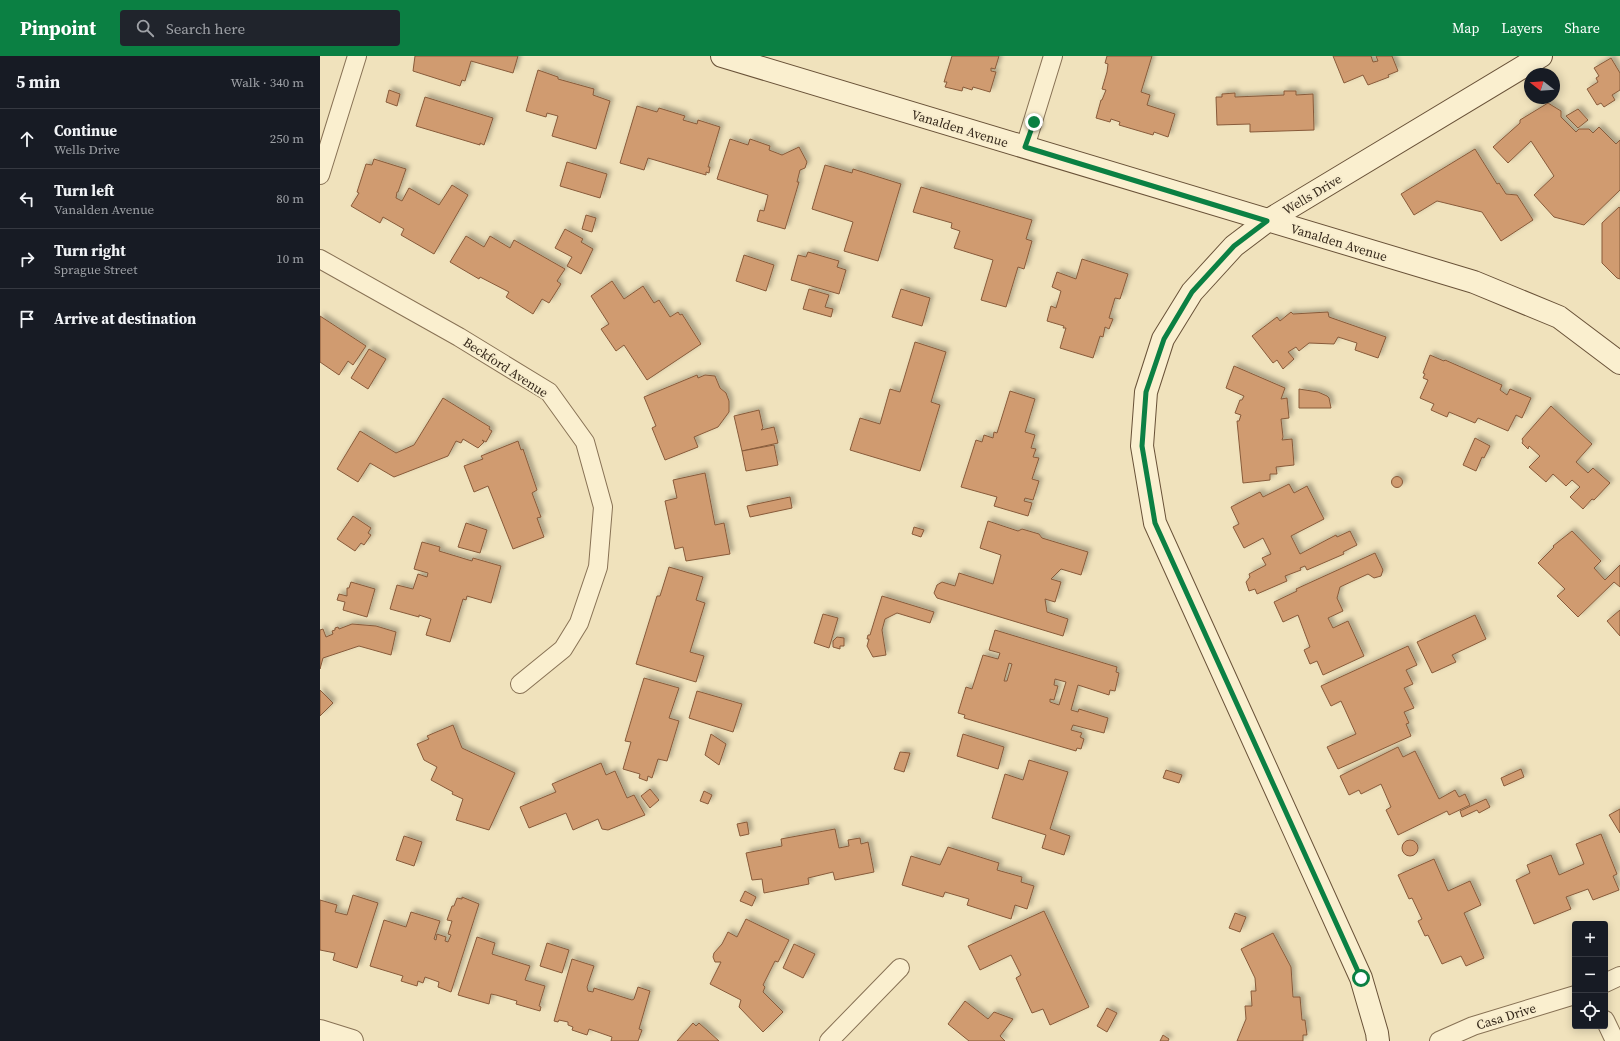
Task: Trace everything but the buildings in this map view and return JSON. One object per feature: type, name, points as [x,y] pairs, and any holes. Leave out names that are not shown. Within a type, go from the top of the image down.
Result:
[{"type":"main road","name":"Vanalden Avenue","points":[[722,56],[1474,282],[1560,318],[1620,363]]},
{"type":"main road","name":"Wells Drive","points":[[1378,1041],[1361,978],[1155,523],[1142,446],[1146,392],[1164,339],[1192,292],[1234,246],[1267,221],[1541,56]]},
{"type":"main road","points":[[320,1031],[352,1041]]},
{"type":"street","points":[[320,175],[358,56]]},
{"type":"street","points":[[1025,147],[1053,56]]},
{"type":"street","name":"Beckford Avenue","points":[[320,259],[459,337],[549,392],[585,442],[603,507],[598,567],[579,624],[562,649],[520,684]]},
{"type":"street","points":[[829,1041],[900,968]]},
{"type":"street","points":[[1608,982],[1620,976]]},
{"type":"street","name":"Casa Drive","points":[[1439,1041],[1473,1026],[1572,996]]},
{"type":"street","points":[[1608,1026],[1615,1041]]},
{"type":"route","points":[[1034,122],[1025,147],[1267,221],[1234,246],[1192,292],[1164,339],[1146,392],[1142,446],[1155,523],[1361,978]]}]
